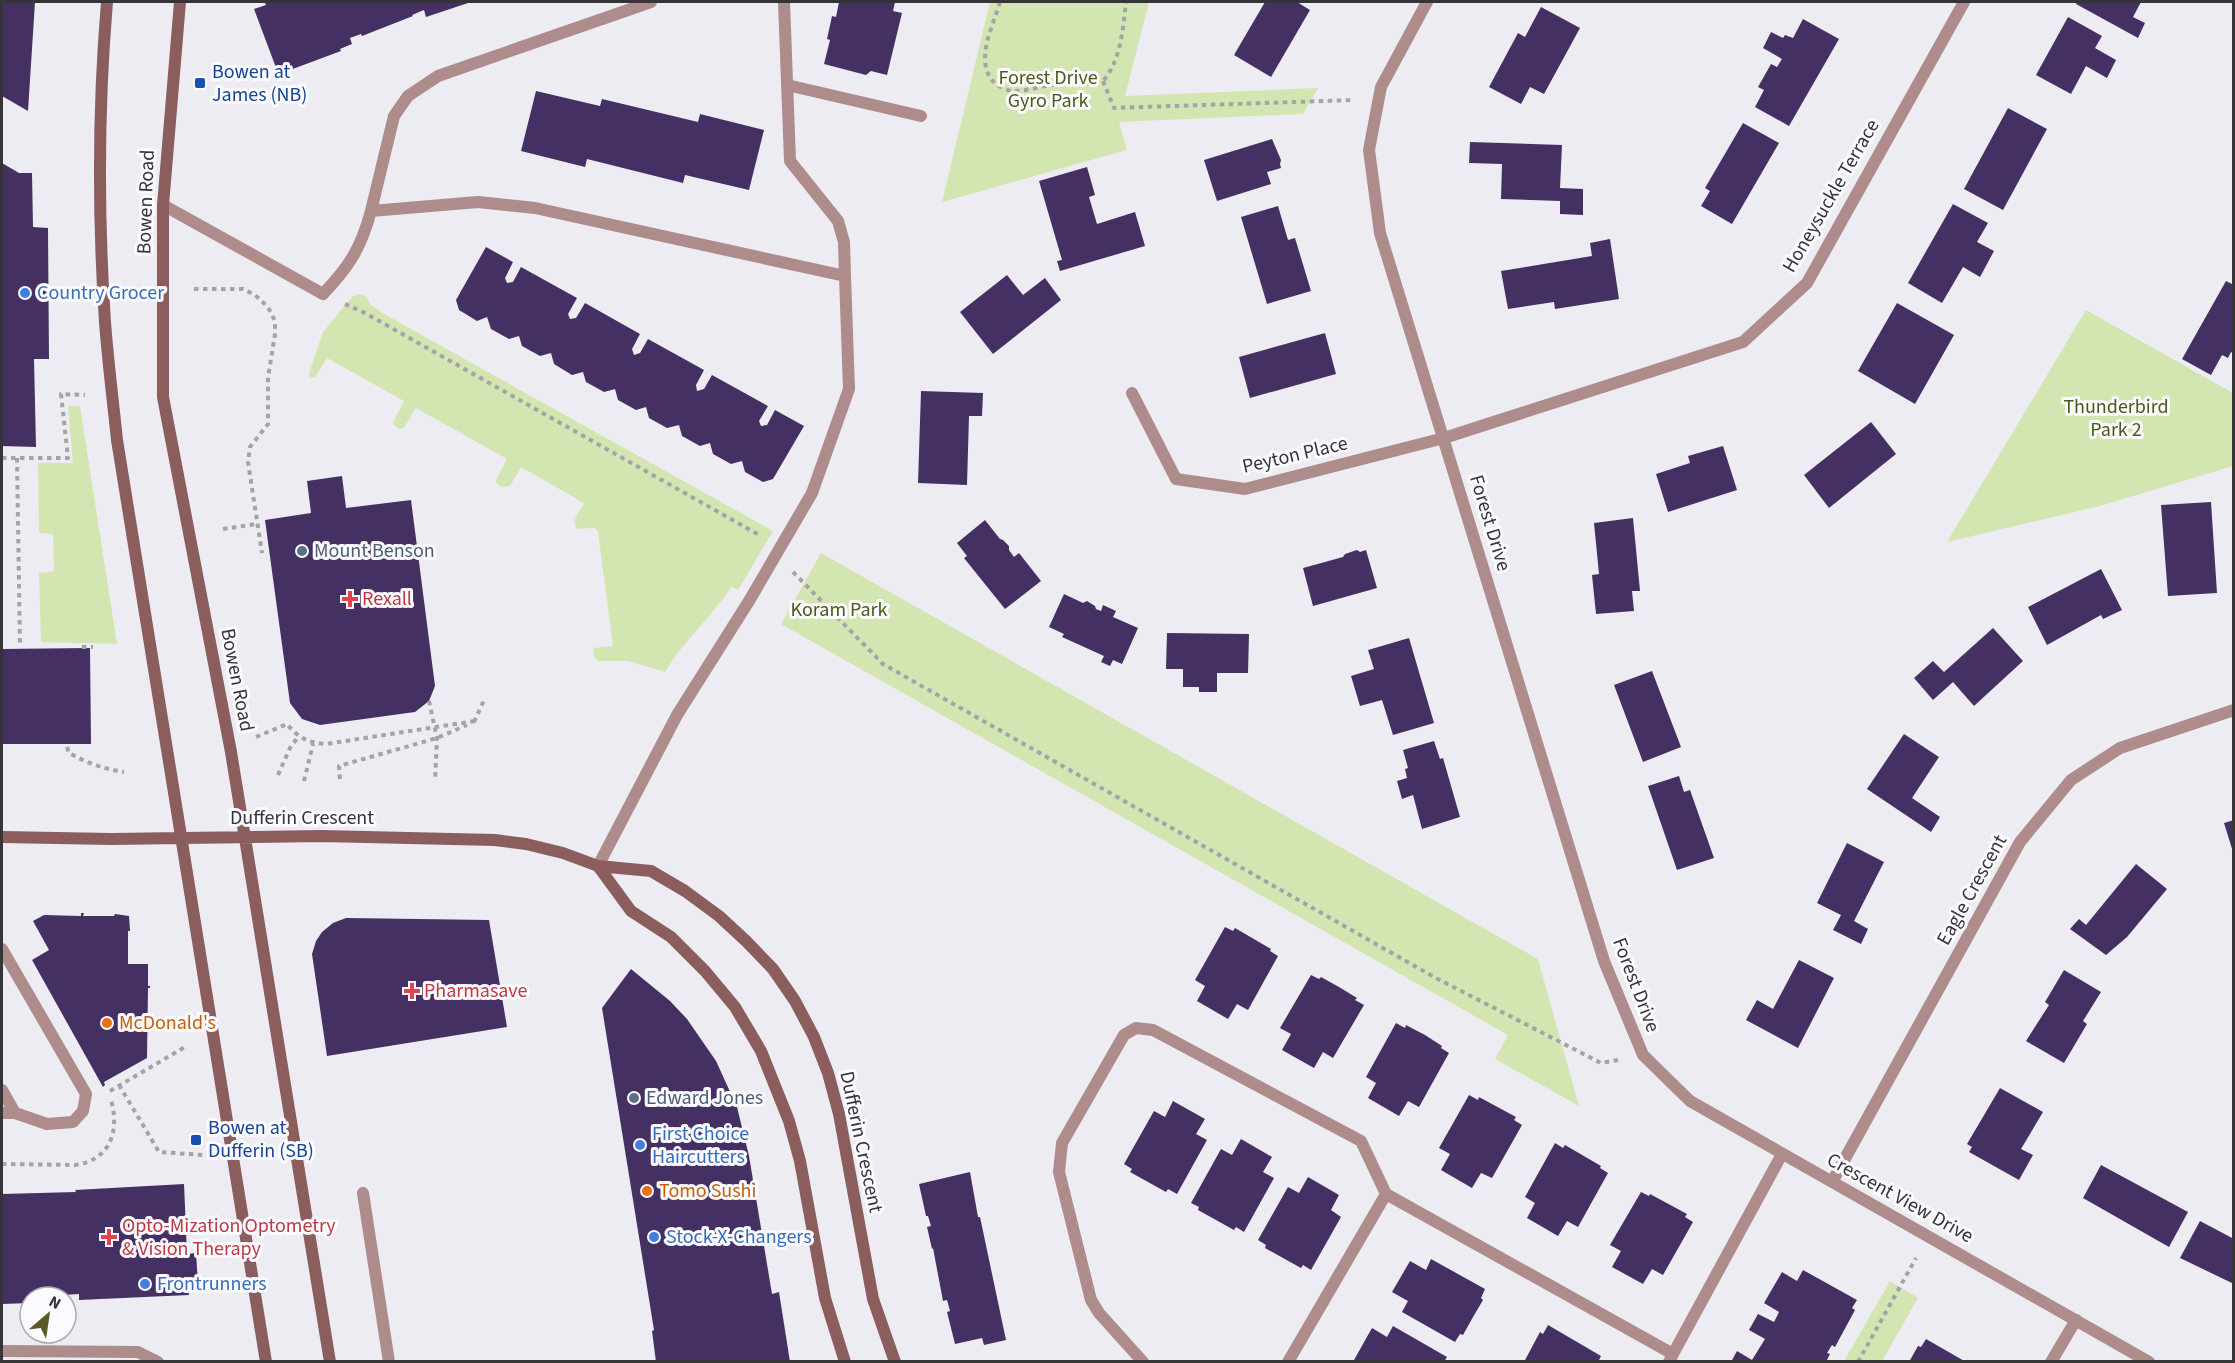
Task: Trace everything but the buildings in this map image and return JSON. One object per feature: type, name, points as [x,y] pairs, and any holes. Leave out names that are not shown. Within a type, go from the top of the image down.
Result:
[{"type":"main road","points":[[107,2],[101,68],[100,140],[105,322],[117,441],[266,1362]]},
{"type":"main road","name":"Bowen Road","points":[[180,2],[163,205],[163,397],[231,752],[330,1362]]},
{"type":"main road","name":"Dufferin Crescent","points":[[2,837],[322,836],[495,840],[526,844],[563,853],[598,866],[651,871],[685,891],[719,916],[746,941],[773,969],[795,1001],[814,1037],[834,1094],[873,1299],[895,1362]]},
{"type":"main road","points":[[598,866],[631,910],[671,937],[705,971],[735,1007],[761,1051],[789,1121],[800,1161],[825,1298],[844,1362]]},
{"type":"street","points":[[163,205],[323,294],[352,260],[364,237],[394,116],[408,96],[438,76],[651,2]]},
{"type":"street","points":[[598,866],[677,715],[749,601],[812,493],[849,389],[844,242],[838,221],[790,161],[784,2]]},
{"type":"street","name":"Forest Drive","points":[[1427,2],[1381,87],[1370,150],[1380,233],[1604,962],[1643,1055]]},
{"type":"street","name":"Honeysuckle Terrace","points":[[1444,438],[1743,342],[1807,283],[1964,2]]},
{"type":"street","points":[[788,85],[921,116]]},
{"type":"street","points":[[371,212],[478,202],[535,208],[845,276]]},
{"type":"street","name":"Peyton Place","points":[[1132,393],[1176,479],[1245,489],[1444,438]]},
{"type":"street","name":"Eagle Crescent","points":[[1832,1182],[2020,842],[2071,780],[2120,748],[2234,710]]},
{"type":"street","points":[[2,949],[86,1094],[83,1111],[73,1122],[47,1124],[15,1113],[2,1113]]},
{"type":"street","points":[[1143,1362],[1099,1313],[1091,1300],[1059,1172],[1062,1143],[1124,1035],[1136,1028],[1153,1030],[1361,1141],[1386,1194],[1671,1358],[1782,1154]]},
{"type":"street","name":"Crescent View Drive","points":[[1643,1055],[1690,1101],[2149,1362]]},
{"type":"street","points":[[2,1090],[15,1113]]},
{"type":"street","points":[[363,1193],[388,1362]]},
{"type":"street","points":[[1288,1362],[1386,1194]]},
{"type":"street","points":[[2051,1362],[2076,1320]]},
{"type":"street","points":[[2,1351],[138,1352],[158,1362]]},
{"type":"path","points":[[1000,2],[984,59],[986,71],[993,82],[1003,89],[1013,91],[1063,83],[1095,84],[1103,81],[1114,64],[1122,34],[1126,2]]},
{"type":"path","points":[[1103,81],[1114,108],[1379,99]]},
{"type":"path","points":[[194,289],[243,289],[255,295],[268,307],[275,321],[268,378],[268,424],[250,447],[248,462],[262,553]]},
{"type":"path","points":[[323,294],[365,313],[762,537],[883,664],[893,670],[1434,977],[1601,1063],[1643,1055]]},
{"type":"path","points":[[2,458],[68,458],[61,394],[85,395]]},
{"type":"path","points":[[16,458],[20,646]]},
{"type":"path","points":[[222,529],[257,524]]},
{"type":"path","points":[[82,647],[93,647]]},
{"type":"path","points":[[340,779],[339,766],[437,738],[475,722],[485,698]]},
{"type":"path","points":[[429,702],[437,738],[435,781]]},
{"type":"path","points":[[256,737],[287,724],[298,737],[313,743],[326,744],[475,722]]},
{"type":"path","points":[[278,775],[290,748],[298,737]]},
{"type":"path","points":[[304,781],[313,743]]},
{"type":"path","points":[[67,747],[69,753],[86,762],[107,770],[124,772]]},
{"type":"path","points":[[107,1093],[185,1047]]},
{"type":"path","points":[[119,1086],[159,1152],[203,1155]]},
{"type":"path","points":[[1857,1362],[1909,1271]]},
{"type":"green space","name":"Forest Drive Gyro Park","points":[[990,2],[1149,2],[1125,96],[1318,88],[1303,114],[1119,122],[1127,150],[942,202]]},
{"type":"green space","name":"Koram Park","points":[[358,294],[366,296],[371,305],[384,314],[773,531],[738,590],[731,587],[665,672],[628,661],[598,661],[593,654],[594,648],[613,646],[598,532],[595,528],[578,529],[575,523],[576,516],[584,503],[521,467],[510,486],[503,487],[497,484],[496,480],[507,459],[416,408],[404,428],[399,429],[393,422],[404,401],[327,358],[315,378],[310,377],[309,373],[323,332],[352,297]]},
{"type":"green space","name":"Thunderbird Park 2","points":[[2086,310],[2233,393],[2233,466],[2100,506],[1947,542]]},
{"type":"green space","points":[[68,406],[80,406],[117,644],[41,642],[39,573],[54,571],[53,534],[39,533],[38,463],[73,463]]},
{"type":"green space","name":"Koram Park","points":[[821,553],[1538,959],[1579,1106],[1495,1059],[1508,1035],[781,624]]},
{"type":"green space","points":[[1890,1281],[1918,1298],[1882,1361],[1844,1361]]},
{"type":"place","name":"Bowen at James (NB)","points":[[200,83]]},
{"type":"place","name":"Country Grocer","points":[[25,293]]},
{"type":"place","name":"Mount Benson","points":[[302,551]]},
{"type":"place","name":"Rexall","points":[[350,599]]},
{"type":"place","name":"Pharmasave","points":[[412,991]]},
{"type":"place","name":"McDonald's","points":[[107,1023]]},
{"type":"place","name":"Edward Jones","points":[[634,1098]]},
{"type":"place","name":"Bowen at Dufferin (SB)","points":[[196,1140]]},
{"type":"place","name":"First Choice Haircutters","points":[[640,1145]]},
{"type":"place","name":"Tomo Sushi","points":[[647,1191]]},
{"type":"place","name":"Opto-Mization Optometry & Vision Therapy","points":[[109,1237]]},
{"type":"place","name":"Stock-X-Changers","points":[[654,1237]]},
{"type":"place","name":"Frontrunners","points":[[145,1284]]}]
